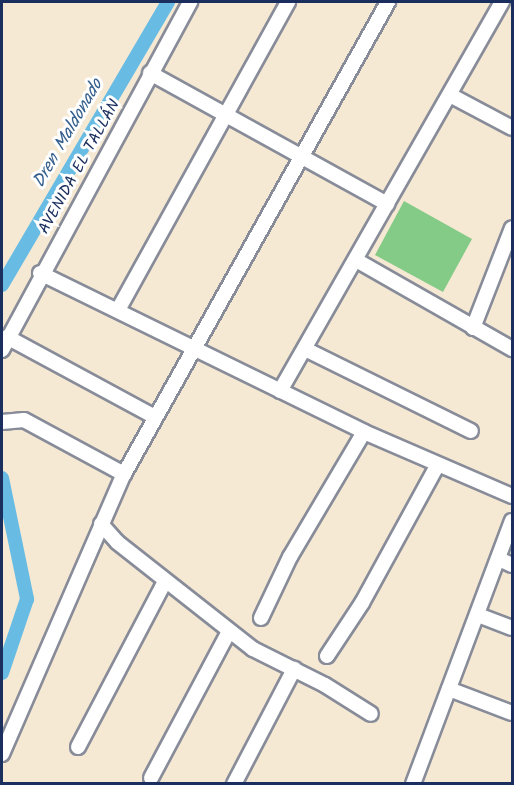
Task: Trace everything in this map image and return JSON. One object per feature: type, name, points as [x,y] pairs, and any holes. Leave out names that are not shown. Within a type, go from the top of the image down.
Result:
[{"type":"street","name":"AVENIDA EL TALLÁN","points":[[4,344],[40,273],[190,2]]},
{"type":"street","points":[[118,310],[223,114],[288,2]]},
{"type":"street","points":[[2,754],[124,474],[299,156],[388,2]]},
{"type":"street","points":[[280,391],[502,2]]},
{"type":"street","points":[[150,73],[387,204]]},
{"type":"street","points":[[450,95],[513,128]]},
{"type":"street","points":[[473,328],[513,228]]},
{"type":"street","points":[[356,260],[513,349]]},
{"type":"street","points":[[40,273],[118,310],[192,350],[364,432],[513,496]]},
{"type":"street","points":[[4,344],[155,417]]},
{"type":"street","points":[[305,350],[471,431]]},
{"type":"street","points":[[2,422],[24,420],[124,474]]},
{"type":"street","points":[[261,618],[290,557],[364,432]]},
{"type":"street","points":[[327,656],[362,603],[438,464]]},
{"type":"street","points":[[413,783],[513,521]]},
{"type":"street","points":[[101,524],[165,581],[254,649],[294,669],[371,714]]},
{"type":"street","points":[[499,560],[513,565]]},
{"type":"street","points":[[78,747],[165,581]]},
{"type":"street","points":[[478,615],[513,628]]},
{"type":"street","points":[[151,778],[229,631]]},
{"type":"street","points":[[234,783],[294,669]]},
{"type":"street","points":[[449,689],[513,713]]},
{"type":"green space","points":[[404,201],[472,239],[443,292],[375,255]]},
{"type":"waterway","name":"Dren Maldonado","points":[[2,285],[168,2]]},
{"type":"waterway","name":"Dren Maldonado","points":[[2,478],[27,599],[2,673]]}]
